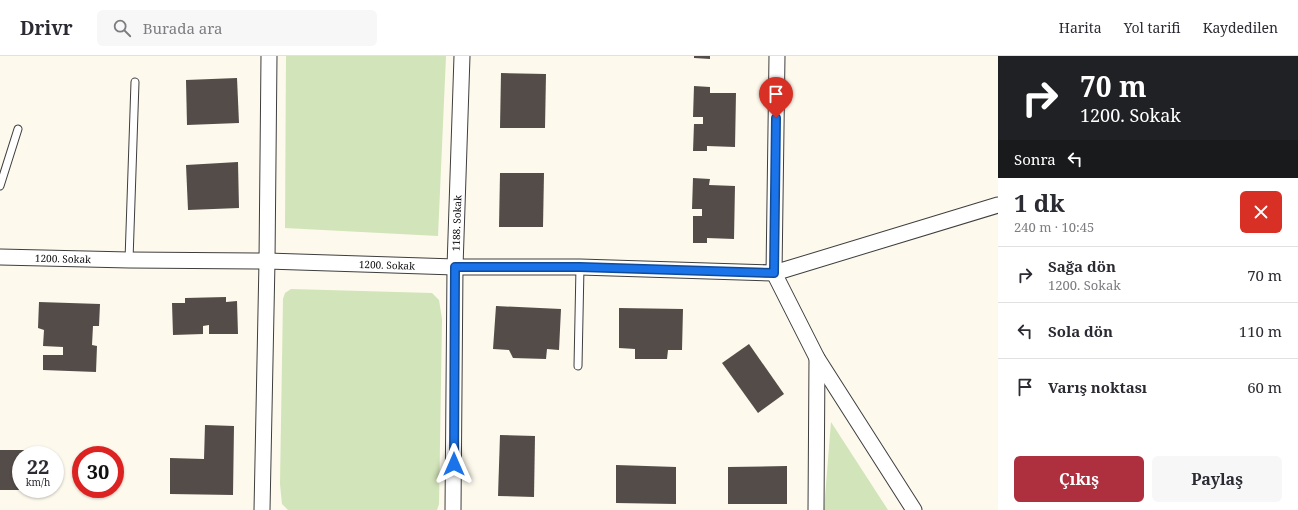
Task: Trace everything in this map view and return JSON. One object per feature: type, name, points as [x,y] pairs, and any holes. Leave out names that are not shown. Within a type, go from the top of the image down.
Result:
[{"type":"street","points":[[262,510],[270,56]]},
{"type":"street","name":"1188. Sokak","points":[[453,510],[455,267],[462,56]]},
{"type":"street","points":[[777,56],[774,273],[817,358],[914,510]]},
{"type":"street","name":"1200. Sokak","points":[[0,257],[267,261],[455,267],[580,267],[774,273],[998,204]]},
{"type":"street","points":[[816,510],[817,358]]},
{"type":"lane","points":[[129,260],[135,82]]},
{"type":"lane","points":[[0,186],[18,129]]},
{"type":"lane","points":[[578,366],[580,267]]},
{"type":"green space","points":[[286,56],[446,56],[438,236],[285,228]]},
{"type":"green space","points":[[291,289],[432,293],[439,300],[442,319],[439,504],[437,510],[288,510],[282,504],[280,484],[283,299],[285,293]]},
{"type":"green space","points":[[831,422],[888,510],[824,510]]},
{"type":"building","points":[[694,56],[710,56],[710,59],[694,58]]},
{"type":"building","points":[[501,73],[546,74],[545,128],[500,128]]},
{"type":"building","points":[[237,78],[239,123],[187,125],[186,80]]},
{"type":"building","points":[[694,86],[710,87],[710,93],[736,93],[735,147],[707,146],[707,151],[693,151],[694,124],[703,124],[703,117],[693,117]]},
{"type":"building","points":[[238,162],[239,208],[188,210],[186,165]]},
{"type":"building","points":[[500,173],[544,173],[543,227],[499,227]]},
{"type":"building","points":[[693,178],[710,179],[709,185],[735,186],[734,239],[707,238],[707,243],[693,243],[693,216],[702,216],[702,209],[692,209]]},
{"type":"building","points":[[226,297],[226,302],[237,301],[238,334],[209,334],[209,325],[203,326],[203,334],[173,335],[172,303],[185,303],[185,298]]},
{"type":"building","points":[[39,302],[100,304],[99,326],[93,326],[92,345],[97,346],[96,372],[43,370],[43,355],[63,355],[63,347],[43,346],[44,330],[38,328]]},
{"type":"building","points":[[496,306],[561,309],[559,350],[547,349],[546,359],[513,358],[509,350],[493,349]]},
{"type":"building","points":[[619,308],[683,309],[682,350],[668,350],[667,359],[635,359],[635,349],[619,348]]},
{"type":"building","points":[[749,344],[784,394],[758,413],[722,363]]},
{"type":"building","points":[[205,425],[234,426],[233,495],[170,494],[170,458],[204,459]]},
{"type":"building","points":[[500,435],[535,436],[534,497],[498,496]]},
{"type":"building","points":[[0,450],[12,450],[12,490],[0,490]]},
{"type":"building","points":[[616,465],[676,467],[676,504],[616,503]]},
{"type":"building","points":[[787,466],[787,504],[728,504],[728,467]]},
{"type":"route","points":[[454,464],[455,267],[580,267],[774,273],[776,118]]}]
